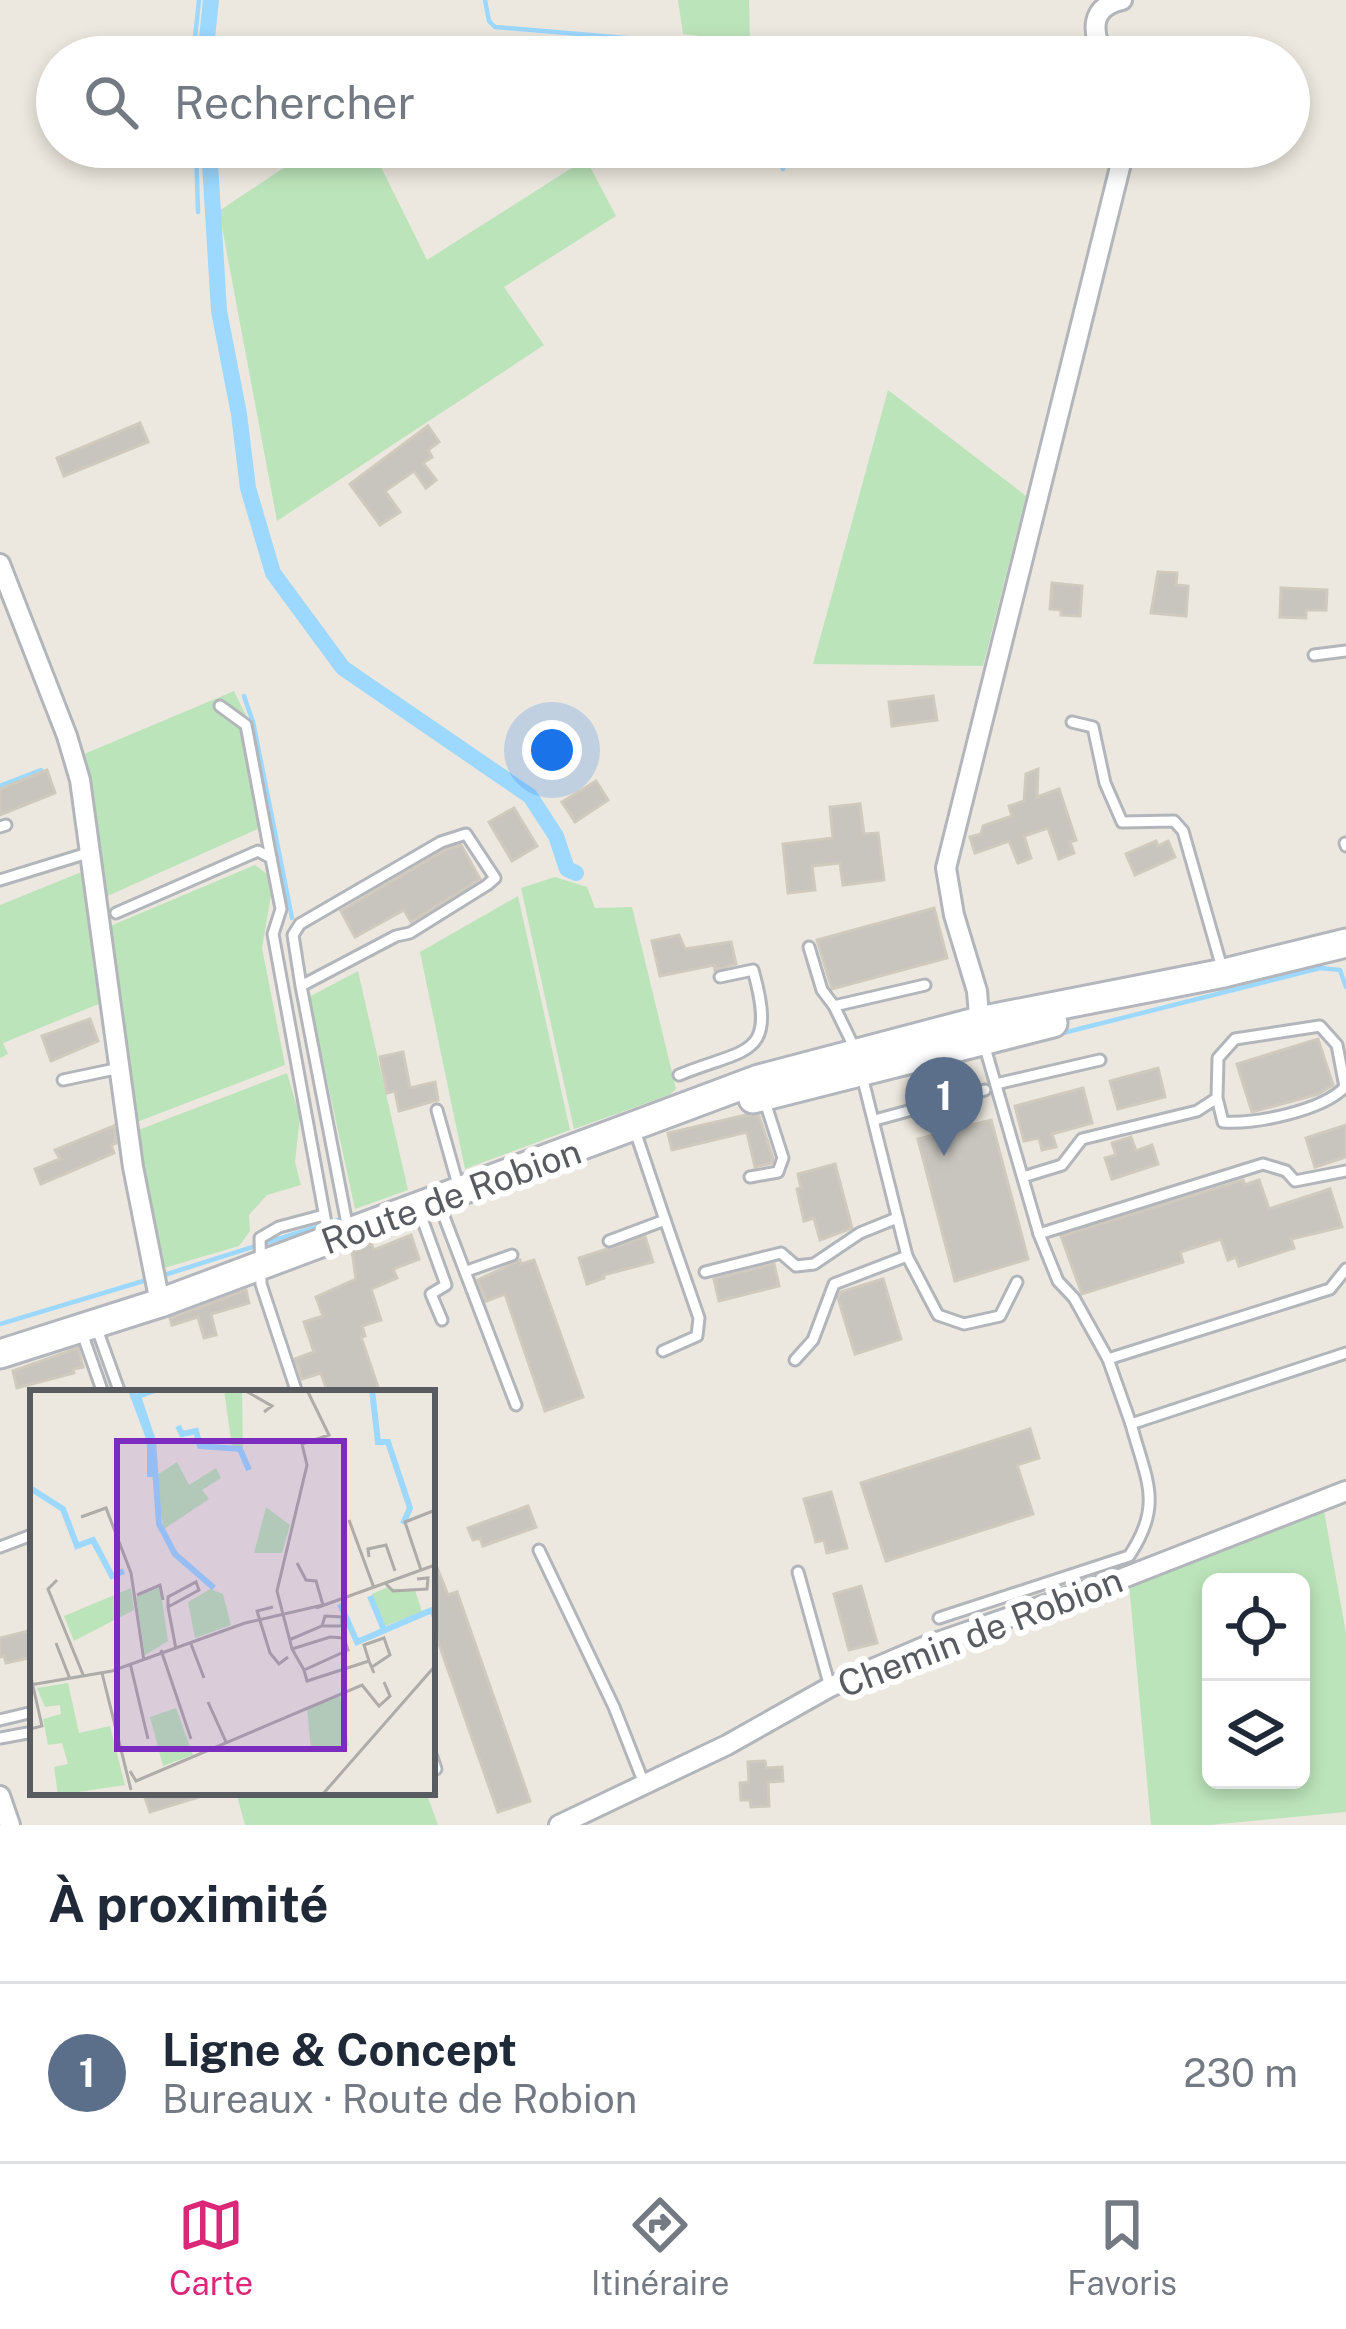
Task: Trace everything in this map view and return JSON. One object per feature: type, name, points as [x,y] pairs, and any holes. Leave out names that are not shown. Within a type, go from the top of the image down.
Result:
[{"type":"main road","name":"Route de Robion","points":[[2,1345],[84,1324],[257,1266],[334,1230],[439,1200],[759,1079],[859,1062],[1346,943]]},
{"type":"main road","name":"Route de Robion","points":[[640,1126],[763,1097],[859,1062],[908,1061],[981,1031],[1073,1002],[1224,974]]},
{"type":"street","points":[[1097,36],[1098,14],[1108,3],[1122,0]]},
{"type":"street","points":[[981,1031],[977,991],[954,915],[946,868],[1120,168]]},
{"type":"street","points":[[0,564],[68,736],[80,780],[133,1167],[159,1298]]},
{"type":"street","name":"Chemin de Robion","points":[[559,1825],[591,1819],[830,1687],[926,1646],[1123,1578],[1346,1491]]},
{"type":"street","points":[[0,1796],[10,1825]]},
{"type":"lane","points":[[1314,655],[1346,652]]},
{"type":"lane","points":[[220,706],[247,724],[281,909],[273,934],[334,1230]]},
{"type":"lane","points":[[1072,722],[1094,727],[1105,783],[1121,822],[1174,821],[1183,831],[1224,974]]},
{"type":"lane","points":[[301,986],[410,933],[488,885],[495,878],[466,834],[441,842],[300,924],[293,935],[334,1230]]},
{"type":"lane","points":[[0,880],[91,851]]},
{"type":"lane","points":[[116,913],[258,851],[271,858]]},
{"type":"lane","points":[[809,947],[822,990],[859,1062],[907,1256],[938,1315],[964,1324],[1000,1316],[1017,1282]]},
{"type":"lane","points":[[679,1075],[745,1053],[758,1043],[762,1026],[753,970],[720,977]]},
{"type":"lane","points":[[834,1006],[925,986]]},
{"type":"lane","points":[[1321,1026],[1336,1045],[1345,1087],[1334,1098],[1249,1124],[1223,1121],[1217,1098],[1218,1058],[1235,1040],[1321,1026]]},
{"type":"lane","points":[[939,1618],[1129,1556],[1147,1529],[1151,1500],[1108,1359],[1074,1298],[1058,1281],[1039,1234],[990,1087],[981,1031]]},
{"type":"lane","points":[[875,1120],[1100,1060]]},
{"type":"lane","points":[[63,1080],[120,1068]]},
{"type":"lane","points":[[750,1178],[778,1172],[783,1158],[763,1097]]},
{"type":"lane","points":[[1023,1177],[1061,1165],[1082,1139],[1197,1111],[1217,1098]]},
{"type":"lane","points":[[437,1109],[446,1285],[431,1294],[442,1320]]},
{"type":"lane","points":[[640,1126],[665,1220],[699,1318],[697,1336],[664,1351]]},
{"type":"lane","points":[[1039,1234],[1263,1164],[1286,1171],[1295,1181],[1346,1171]]},
{"type":"lane","points":[[439,1200],[516,1405]]},
{"type":"lane","points":[[705,1271],[781,1253],[796,1266],[814,1264],[860,1233],[897,1218]]},
{"type":"lane","points":[[609,1241],[665,1220]]},
{"type":"lane","points":[[467,1271],[512,1255]]},
{"type":"lane","points":[[795,1360],[813,1340],[834,1284],[907,1256]]},
{"type":"lane","points":[[257,1266],[296,1390]]},
{"type":"lane","points":[[1108,1359],[1330,1288],[1346,1269]]},
{"type":"lane","points":[[84,1324],[102,1390]]},
{"type":"lane","points":[[84,1324],[117,1390]]},
{"type":"lane","points":[[1131,1424],[1346,1353]]},
{"type":"lane","points":[[0,1547],[29,1536]]},
{"type":"lane","points":[[539,1550],[614,1707],[645,1786]]},
{"type":"lane","points":[[798,1572],[830,1687]]},
{"type":"lane","points":[[0,1720],[30,1713]]},
{"type":"lane","points":[[0,1738],[30,1733]]},
{"type":"green space","points":[[678,0],[749,0],[750,36],[683,34]]},
{"type":"green space","points":[[284,168],[381,168],[427,260],[572,168],[591,168],[616,216],[504,287],[544,345],[277,521],[219,211]]},
{"type":"green space","points":[[888,390],[1026,496],[983,666],[813,664]]},
{"type":"green space","points":[[234,691],[251,726],[269,824],[103,898],[77,757]]},
{"type":"green space","points":[[255,865],[267,874],[271,895],[262,948],[285,1065],[137,1122],[110,926]]},
{"type":"green space","points":[[84,871],[101,1003],[3,1043],[8,1054],[0,1058],[0,905]]},
{"type":"green space","points":[[555,877],[587,887],[595,908],[632,907],[676,1089],[574,1129],[521,888]]},
{"type":"green space","points":[[518,896],[570,1130],[465,1169],[420,952]]},
{"type":"green space","points":[[358,971],[408,1190],[355,1209],[309,997]]},
{"type":"green space","points":[[287,1073],[300,1117],[295,1162],[301,1185],[267,1195],[249,1215],[250,1231],[239,1246],[164,1268],[142,1197],[133,1132]]},
{"type":"green space","points":[[1324,1511],[1346,1633],[1346,1812],[1210,1825],[1151,1825],[1129,1584]]},
{"type":"green space","points":[[237,1795],[427,1795],[438,1825],[245,1825]]},
{"type":"building","points":[[140,423],[148,442],[64,476],[57,458]]},
{"type":"building","points":[[428,426],[439,442],[428,450],[432,457],[423,463],[436,480],[426,488],[414,471],[385,491],[400,512],[380,525],[350,484]]},
{"type":"building","points":[[1158,572],[1177,573],[1176,585],[1188,586],[1186,616],[1151,613]]},
{"type":"building","points":[[1052,583],[1082,586],[1080,616],[1050,609]]},
{"type":"building","points":[[1281,588],[1327,590],[1326,610],[1306,610],[1306,618],[1280,617]]},
{"type":"building","points":[[933,696],[937,720],[892,726],[889,702]]},
{"type":"building","points":[[1038,769],[1037,797],[1059,789],[1076,840],[1070,842],[1074,853],[1059,859],[1048,828],[1024,836],[1031,858],[1018,863],[1009,841],[975,853],[970,837],[981,834],[983,826],[1012,816],[1009,806],[1024,801],[1026,774]]},
{"type":"building","points":[[47,770],[55,793],[0,815],[0,789]]},
{"type":"building","points":[[596,781],[608,800],[575,822],[562,802]]},
{"type":"building","points":[[860,804],[864,834],[878,833],[884,880],[843,885],[840,863],[812,866],[815,890],[788,893],[783,844],[833,838],[830,807]]},
{"type":"building","points":[[514,808],[537,846],[512,861],[489,822]]},
{"type":"building","points":[[1156,841],[1158,846],[1168,841],[1175,857],[1135,875],[1126,854]]},
{"type":"building","points":[[461,845],[480,879],[411,922],[404,910],[355,937],[341,911]]},
{"type":"building","points":[[934,908],[947,958],[832,989],[817,940]]},
{"type":"building","points":[[679,935],[685,949],[731,942],[736,964],[660,976],[652,941]]},
{"type":"building","points":[[90,1019],[98,1041],[51,1061],[42,1036]]},
{"type":"building","points":[[1318,1039],[1333,1085],[1318,1094],[1252,1112],[1237,1064]]},
{"type":"building","points":[[403,1052],[410,1088],[435,1082],[438,1100],[399,1111],[395,1091],[387,1093],[380,1057]]},
{"type":"building","points":[[1158,1068],[1165,1097],[1118,1109],[1110,1081]]},
{"type":"building","points":[[1083,1088],[1092,1123],[1052,1134],[1056,1147],[1042,1150],[1039,1138],[1024,1141],[1015,1106]]},
{"type":"building","points":[[759,1116],[772,1163],[755,1167],[747,1132],[672,1150],[668,1133]]},
{"type":"building","points":[[991,1120],[1028,1259],[955,1281],[918,1139]]},
{"type":"building","points":[[1346,1125],[1346,1157],[1315,1167],[1306,1138]]},
{"type":"building","points":[[114,1126],[114,1153],[41,1184],[35,1169],[60,1159],[55,1150]]},
{"type":"building","points":[[1131,1137],[1136,1151],[1152,1145],[1158,1164],[1112,1179],[1105,1158],[1116,1155],[1112,1143]]},
{"type":"building","points":[[835,1164],[852,1228],[820,1240],[814,1218],[804,1221],[798,1174]]},
{"type":"building","points":[[1243,1180],[1245,1185],[1259,1180],[1269,1209],[1330,1189],[1342,1227],[1291,1239],[1294,1248],[1239,1266],[1236,1257],[1228,1260],[1221,1239],[1180,1252],[1183,1262],[1082,1294],[1061,1236]]},
{"type":"building","points":[[411,1235],[419,1259],[393,1269],[397,1278],[371,1289],[381,1320],[362,1326],[365,1336],[361,1337],[379,1390],[327,1390],[321,1373],[302,1379],[295,1359],[314,1352],[304,1322],[323,1316],[316,1297],[356,1279],[352,1251],[371,1243],[374,1250]]},
{"type":"building","points":[[645,1237],[653,1262],[587,1284],[579,1258]]},
{"type":"building","points":[[520,1260],[521,1264],[534,1260],[583,1397],[545,1411],[505,1294],[486,1301],[478,1280]]},
{"type":"building","points":[[774,1264],[779,1286],[719,1301],[714,1279]]},
{"type":"building","points":[[883,1279],[901,1339],[855,1354],[838,1298],[841,1292]]},
{"type":"building","points":[[246,1290],[249,1303],[211,1314],[216,1335],[204,1338],[198,1317],[172,1325],[170,1318]]},
{"type":"building","points":[[78,1348],[83,1367],[73,1369],[74,1373],[17,1388],[13,1371]]},
{"type":"building","points":[[1030,1429],[1039,1458],[1017,1465],[1033,1514],[886,1561],[861,1483]]},
{"type":"building","points":[[831,1492],[847,1548],[827,1553],[824,1540],[816,1542],[804,1499]]},
{"type":"building","points":[[528,1506],[536,1527],[483,1546],[480,1538],[473,1540],[468,1528]]},
{"type":"building","points":[[435,1562],[448,1595],[457,1592],[530,1801],[498,1812],[435,1633]]},
{"type":"building","points":[[861,1586],[877,1643],[849,1650],[834,1594]]},
{"type":"building","points":[[30,1631],[30,1658],[6,1663],[0,1657],[0,1638]]},
{"type":"building","points":[[765,1761],[766,1768],[782,1767],[783,1781],[768,1782],[769,1806],[751,1807],[750,1800],[741,1800],[740,1783],[749,1782],[748,1762]]},
{"type":"building","points":[[144,1795],[206,1795],[150,1812]]},
{"type":"waterway","points":[[195,36],[199,0]]},
{"type":"waterway","points":[[207,36],[211,0]]},
{"type":"waterway","points":[[485,0],[495,27],[601,36]]},
{"type":"waterway","points":[[197,168],[198,212]]},
{"type":"waterway","points":[[210,168],[219,311],[248,488],[273,573],[343,668],[530,796],[556,836],[567,869],[576,873]]},
{"type":"waterway","points":[[244,696],[292,918]]},
{"type":"waterway","points":[[0,786],[41,770]]},
{"type":"waterway","points":[[1059,1034],[1320,968],[1340,970],[1346,987]]},
{"type":"waterway","points":[[676,1096],[705,1085]]},
{"type":"waterway","points":[[161,1276],[469,1173]]},
{"type":"waterway","points":[[0,1324],[150,1279]]},
{"type":"place","name":"Ligne & Concept","points":[[944,1156]]}]
